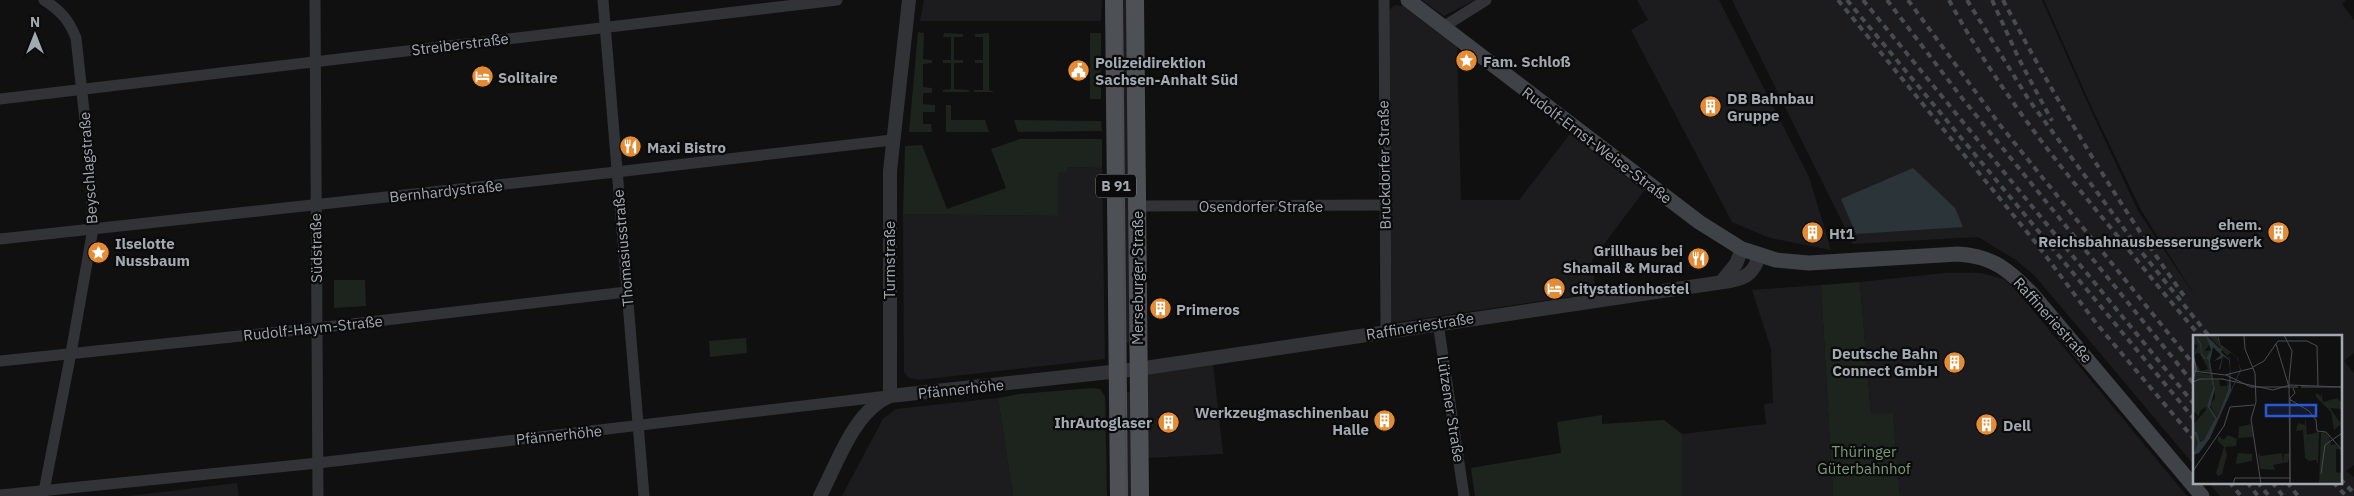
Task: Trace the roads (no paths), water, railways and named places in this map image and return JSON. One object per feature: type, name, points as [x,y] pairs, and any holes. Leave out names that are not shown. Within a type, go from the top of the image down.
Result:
[{"type":"main road","name":"Merseburger Straße","points":[[1114,0],[1119,496]]},
{"type":"main road","name":"Merseburger Straße","points":[[1135,0],[1140,496]]},
{"type":"main road","name":"Rudolf-Ernst-Weise-Straße","points":[[1408,0],[1699,222],[1742,249]]},
{"type":"main road","name":"Raffineriestraße","points":[[1742,249],[1776,260],[1810,264],[1958,254],[1974,255],[1999,265],[2013,275],[2039,302],[2202,496]]},
{"type":"street","name":"Beyschlagstraße","points":[[44,0],[59,10],[71,25],[78,47],[90,166],[93,229],[44,493]]},
{"type":"street","name":"Südstraße","points":[[315,0],[318,496]]},
{"type":"street","name":"Thomasiusstraße","points":[[603,0],[644,496]]},
{"type":"street","name":"Streiberstraße","points":[[0,100],[82,88],[837,0]]},
{"type":"street","name":"Turmstraße","points":[[890,396],[889,204],[892,140],[909,0]]},
{"type":"street","name":"Bruckdorfer Straße","points":[[1384,0],[1386,330]]},
{"type":"street","points":[[1443,27],[1486,0]]},
{"type":"street","name":"Bernhardystraße","points":[[0,239],[892,140]]},
{"type":"street","name":"Osendorfer Straße","points":[[1137,206],[1385,205]]},
{"type":"street","points":[[1722,281],[1736,264],[1742,249]]},
{"type":"street","name":"Raffineriestraße","points":[[1118,371],[1747,277],[1760,256]]},
{"type":"street","name":"Rudolf-Haym-Straße","points":[[0,361],[317,328],[626,292]]},
{"type":"street","name":"Lützener Straße","points":[[1438,323],[1464,496]]},
{"type":"street","name":"Pfännerhöhe","points":[[0,495],[44,493],[1118,371]]},
{"type":"street","points":[[820,496],[860,420],[874,404],[890,396]]},
{"type":"tram line","points":[[1122,0],[1126,496]]},
{"type":"railway","points":[[1838,0],[2036,243],[2096,323],[2193,438]]},
{"type":"railway","points":[[1847,0],[2193,418]]},
{"type":"railway","points":[[1863,0],[2193,403]]},
{"type":"railway","points":[[1887,0],[1962,98],[2193,383]]},
{"type":"railway","points":[[1908,0],[2000,125],[2193,364]]},
{"type":"railway","points":[[1949,0],[2001,85],[2039,138],[2199,335]]},
{"type":"railway","points":[[1967,0],[2029,100],[2139,249],[2208,335]]},
{"type":"railway","points":[[1992,0],[2019,59],[2052,121]]},
{"type":"railway","points":[[2003,0],[2045,77],[2090,153],[2137,227],[2187,300]]},
{"type":"railway","points":[[2342,481],[2354,493]]},
{"type":"railway","points":[[2231,484],[2241,496]]},
{"type":"railway","points":[[2249,484],[2258,496]]},
{"type":"railway","points":[[2259,484],[2269,496]]},
{"type":"railway","points":[[2274,484],[2283,496]]},
{"type":"railway","points":[[2289,484],[2298,496]]},
{"type":"railway","points":[[2335,484],[2346,496]]},
{"type":"place","name":"Fam. Schloß","points":[[1467,61]]},
{"type":"place","name":"Polizeidirektion Sachsen-Anhalt Süd","points":[[1079,71]]},
{"type":"place","name":"Solitaire","points":[[482,77]]},
{"type":"place","name":"DB Bahnbau Gruppe","points":[[1711,107]]},
{"type":"place","name":"Maxi Bistro","points":[[631,147]]},
{"type":"place","name":"Ht1","points":[[1813,233]]},
{"type":"place","name":"ehem. Reichsbahnausbesserungswerk","points":[[2278,233]]},
{"type":"place","name":"Ilselotte Nussbaum","points":[[99,252]]},
{"type":"place","name":"Grillhaus bei Shamail & Murad","points":[[1699,259]]},
{"type":"place","name":"citystationhostel","points":[[1555,288]]},
{"type":"place","name":"Primeros","points":[[1160,309]]},
{"type":"place","name":"Deutsche Bahn Connect GmbH","points":[[1954,362]]},
{"type":"place","name":"Werkzeugmaschinenbau Halle","points":[[1385,421]]},
{"type":"place","name":"IhrAutoglaser","points":[[1168,422]]},
{"type":"place","name":"Dell","points":[[1987,425]]},
{"type":"park label","name":"Thüringer Güterbahnhof","points":[[1864,460]]}]
